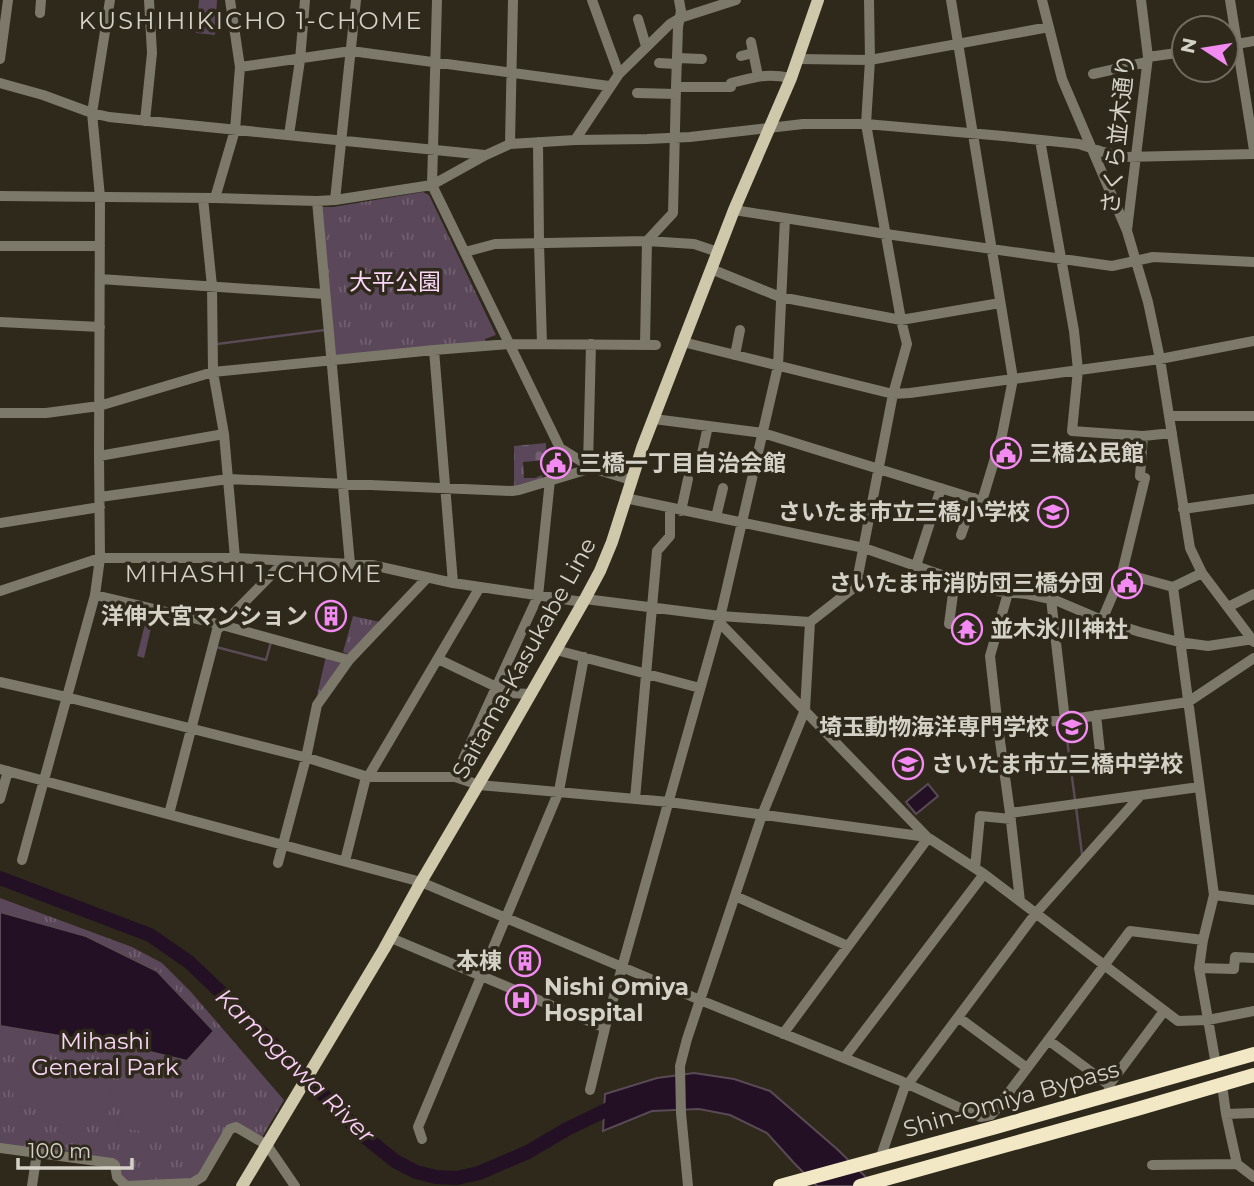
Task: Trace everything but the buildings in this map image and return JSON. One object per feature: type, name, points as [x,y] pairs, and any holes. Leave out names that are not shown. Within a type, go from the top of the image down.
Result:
[{"type":"highway","name":"Shin-Omiya Bypass","points":[[779,1186],[873,1161],[1109,1090],[1254,1054]]},
{"type":"highway","name":"Shin-Omiya Bypass","points":[[860,1186],[1254,1075]]},
{"type":"main road","name":"Saitama-Kasukabe Line","points":[[242,1186],[320,1058],[584,601],[612,542],[631,480],[683,342],[734,209],[791,78],[818,0]]},
{"type":"street","points":[[0,59],[8,0]]},
{"type":"street","points":[[40,13],[41,0]]},
{"type":"street","points":[[22,860],[95,595],[100,558],[100,197],[92,113],[110,0]]},
{"type":"street","points":[[145,121],[152,53],[149,0]]},
{"type":"street","points":[[215,198],[234,130],[240,67],[230,0]]},
{"type":"street","points":[[289,135],[305,0]]},
{"type":"street","points":[[335,200],[356,0]]},
{"type":"street","points":[[437,0],[432,185],[559,448],[590,466],[631,480]]},
{"type":"street","points":[[510,144],[513,0]]},
{"type":"street","points":[[592,0],[619,74]]},
{"type":"street","points":[[0,413],[46,412],[99,406],[213,372],[509,344],[650,345],[647,241],[673,213],[681,11],[679,0]]},
{"type":"street","points":[[575,139],[609,86],[670,24],[680,18],[736,0]]},
{"type":"street","points":[[0,591],[100,558],[235,558],[372,565],[453,583],[538,596],[653,607],[720,619],[810,622],[856,586],[893,394],[907,344],[866,124],[870,60],[869,0]]},
{"type":"street","points":[[654,419],[763,433],[982,501],[1002,435],[1013,379],[951,0]]},
{"type":"street","points":[[625,498],[864,548],[985,590],[1051,599],[1101,620],[1179,642],[1208,646],[1253,640],[1202,573],[1190,548],[1160,359],[1148,302],[1127,231],[1062,79],[1042,0]]},
{"type":"street","name":"さくら並木通り","points":[[1127,231],[1147,60],[1141,0]]},
{"type":"street","points":[[638,19],[646,47]]},
{"type":"street","points":[[798,59],[870,60],[1049,27]]},
{"type":"street","points":[[741,56],[752,48],[758,76]]},
{"type":"street","points":[[240,67],[351,51],[609,86]]},
{"type":"street","points":[[1093,74],[1170,55]]},
{"type":"street","points":[[659,63],[702,59]]},
{"type":"street","points":[[637,93],[731,87],[731,83],[758,76],[791,78]]},
{"type":"street","points":[[0,83],[92,113],[145,121],[486,155]]},
{"type":"street","points":[[0,196],[335,200],[432,185],[510,144],[575,139],[714,135],[803,124],[866,124],[973,133],[1079,144],[1126,157],[1254,152],[1239,84]]},
{"type":"street","points":[[1040,140],[1072,319],[1078,370],[1072,430],[1143,436],[1172,433]]},
{"type":"street","points":[[538,142],[542,344]]},
{"type":"street","points":[[203,198],[212,286],[213,372],[224,434],[235,558]]},
{"type":"street","points":[[317,201],[350,564]]},
{"type":"street","points":[[734,209],[886,234],[1112,265],[1153,257],[1254,262]]},
{"type":"street","points":[[590,1090],[720,619],[778,366],[785,218]]},
{"type":"street","points":[[465,252],[495,244],[647,241],[694,244],[718,252]]},
{"type":"street","points":[[0,246],[100,246]]},
{"type":"street","points":[[711,269],[780,297],[901,320],[1000,303]]},
{"type":"street","points":[[100,279],[325,294]]},
{"type":"street","points":[[0,322],[100,327]]},
{"type":"street","points":[[735,355],[740,330]]},
{"type":"street","points":[[683,342],[893,394],[1160,359],[1254,341]]},
{"type":"street","points":[[590,466],[591,344]]},
{"type":"street","points":[[434,350],[453,583]]},
{"type":"street","points":[[1169,416],[1254,416]]},
{"type":"street","points":[[701,458],[708,426]]},
{"type":"street","points":[[99,456],[224,434]]},
{"type":"street","points":[[1101,620],[1122,573],[1145,478],[1139,476],[1143,436]]},
{"type":"street","points":[[726,464],[753,471]]},
{"type":"street","points":[[0,523],[228,479],[512,491],[590,466]]},
{"type":"street","points":[[635,799],[657,551],[670,536],[676,510],[688,479]]},
{"type":"street","points":[[455,777],[538,596],[550,480]]},
{"type":"street","points":[[716,517],[723,488]]},
{"type":"street","points":[[916,566],[941,488]]},
{"type":"street","points":[[961,535],[974,498]]},
{"type":"street","points":[[1183,509],[1254,499]]},
{"type":"street","points":[[169,814],[217,630],[285,561]]},
{"type":"street","points":[[1122,573],[1173,587],[1202,573]]},
{"type":"street","points":[[278,863],[317,705],[349,660],[427,578]]},
{"type":"street","points":[[949,624],[955,579]]},
{"type":"street","points":[[345,862],[367,777],[480,587]]},
{"type":"street","points":[[1173,587],[1213,895],[1199,968],[1216,1065]]},
{"type":"street","points":[[1008,593],[990,656],[1020,901]]},
{"type":"street","points":[[1228,607],[1254,594]]},
{"type":"street","points":[[95,595],[222,625],[349,660]]},
{"type":"street","points":[[1051,599],[1065,720]]},
{"type":"street","points":[[720,619],[928,838],[980,871],[1178,1020],[1208,1020],[1254,1011]]},
{"type":"street","points":[[688,1186],[681,1113],[680,1066],[762,815],[805,710],[810,622]]},
{"type":"street","points":[[556,650],[701,688]]},
{"type":"street","points":[[422,1139],[418,1127],[559,792],[584,657]]},
{"type":"street","points":[[998,727],[1188,702],[1254,658]]},
{"type":"street","points":[[438,659],[509,693],[531,694]]},
{"type":"street","points":[[0,682],[306,758],[367,777],[455,777],[479,785],[669,802],[928,838]]},
{"type":"street","points":[[1096,716],[1100,752]]},
{"type":"street","points":[[0,799],[4,769],[421,882],[907,1084],[980,1117],[991,1115],[1130,931],[1203,940]]},
{"type":"street","points":[[844,1058],[980,871],[980,816],[1010,816],[1199,787]]},
{"type":"street","points":[[873,1161],[907,1084],[1036,914],[1140,796]]},
{"type":"street","points":[[783,1034],[928,838]]},
{"type":"street","points":[[1213,895],[1254,900]]},
{"type":"street","points":[[734,896],[848,946]]},
{"type":"street","points":[[390,938],[606,1028]]},
{"type":"street","points":[[1199,968],[1234,969],[1235,957],[1254,958]]},
{"type":"street","points":[[1048,1040],[1109,1090],[1164,1011]]},
{"type":"street","points":[[958,1017],[1027,1068]]},
{"type":"street","points":[[1223,1091],[1237,1164]]},
{"type":"street","points":[[1226,1114],[1254,1113]]},
{"type":"street","points":[[0,1148],[112,1163],[116,1165],[117,1177],[126,1186],[192,1183],[202,1177],[230,1129],[236,1127],[267,1145],[294,1186]]},
{"type":"street","points":[[32,1186],[37,1153]]},
{"type":"street","points":[[1152,1166],[1237,1164],[1254,1177]]},
{"type":"green space","points":[[199,0],[217,0],[215,35],[196,33]]},
{"type":"green space","name":"大平公園","points":[[423,192],[429,195],[496,335],[485,339],[485,343],[332,356],[320,207]]},
{"type":"green space","points":[[546,443],[546,460],[523,462],[524,478],[542,475],[543,479],[514,487],[514,446]]},
{"type":"green space","points":[[152,610],[155,611],[144,658],[137,656],[147,616],[150,617]]},
{"type":"green space","points":[[353,616],[380,622],[350,655],[343,652]]},
{"type":"green space","points":[[326,656],[345,661],[315,704]]},
{"type":"green space","name":"Mihashi General Park","points":[[0,898],[132,947],[162,963],[191,992],[284,1100],[261,1139],[237,1126],[200,1174],[188,1180],[126,1182],[119,1177],[119,1166],[0,1144]]},
{"type":"green space","points":[[17,1064],[60,1069],[55,1111],[12,1106]]},
{"type":"green space","points":[[70,1074],[113,1079],[108,1122],[64,1116]]},
{"type":"green space","points":[[124,1085],[169,1091],[164,1134],[119,1128]]},
{"type":"shaded area","points":[[928,784],[938,796],[916,814],[906,802]]},
{"type":"shaded area","points":[[0,912],[86,936],[157,971],[214,1031],[187,1061],[138,1049],[0,1026]]},
{"type":"shaded area","points":[[694,1073],[734,1079],[770,1091],[875,1186],[817,1186],[767,1133],[730,1115],[699,1109],[652,1111],[603,1131],[605,1094],[657,1078]]},
{"type":"waterway","points":[[217,344],[325,330]]},
{"type":"waterway","points":[[216,647],[266,660],[271,642]]},
{"type":"waterway","points":[[1065,724],[1075,800]]},
{"type":"waterway","points":[[1076,807],[1082,854]]},
{"type":"waterway","name":"Kamogawa River","points":[[0,878],[150,935],[189,962],[364,1136],[395,1161],[416,1172],[457,1178],[479,1173],[528,1152],[567,1129],[621,1103]]},
{"type":"place","name":"三橋公民館","points":[[1006,453]]},
{"type":"place","name":"三橋一丁目自治会館","points":[[556,463]]},
{"type":"place","name":"さいたま市立三橋小学校","points":[[1053,512]]},
{"type":"place","name":"さいたま市消防団三橋分団","points":[[1127,583]]},
{"type":"place","name":"洋伸大宮マンション","points":[[331,616]]},
{"type":"place","name":"並木氷川神社","points":[[967,629]]},
{"type":"place","name":"埼玉動物海洋専門学校","points":[[1072,727]]},
{"type":"place","name":"さいたま市立三橋中学校","points":[[908,764]]},
{"type":"place","name":"本棟","points":[[525,961]]},
{"type":"place","name":"Nishi Omiya Hospital","points":[[521,1000]]},
{"type":"district","name":"KUSHIHIKICHO 1-CHOME","points":[[251,21]]},
{"type":"district","name":"MIHASHI 1-CHOME","points":[[254,574]]}]
